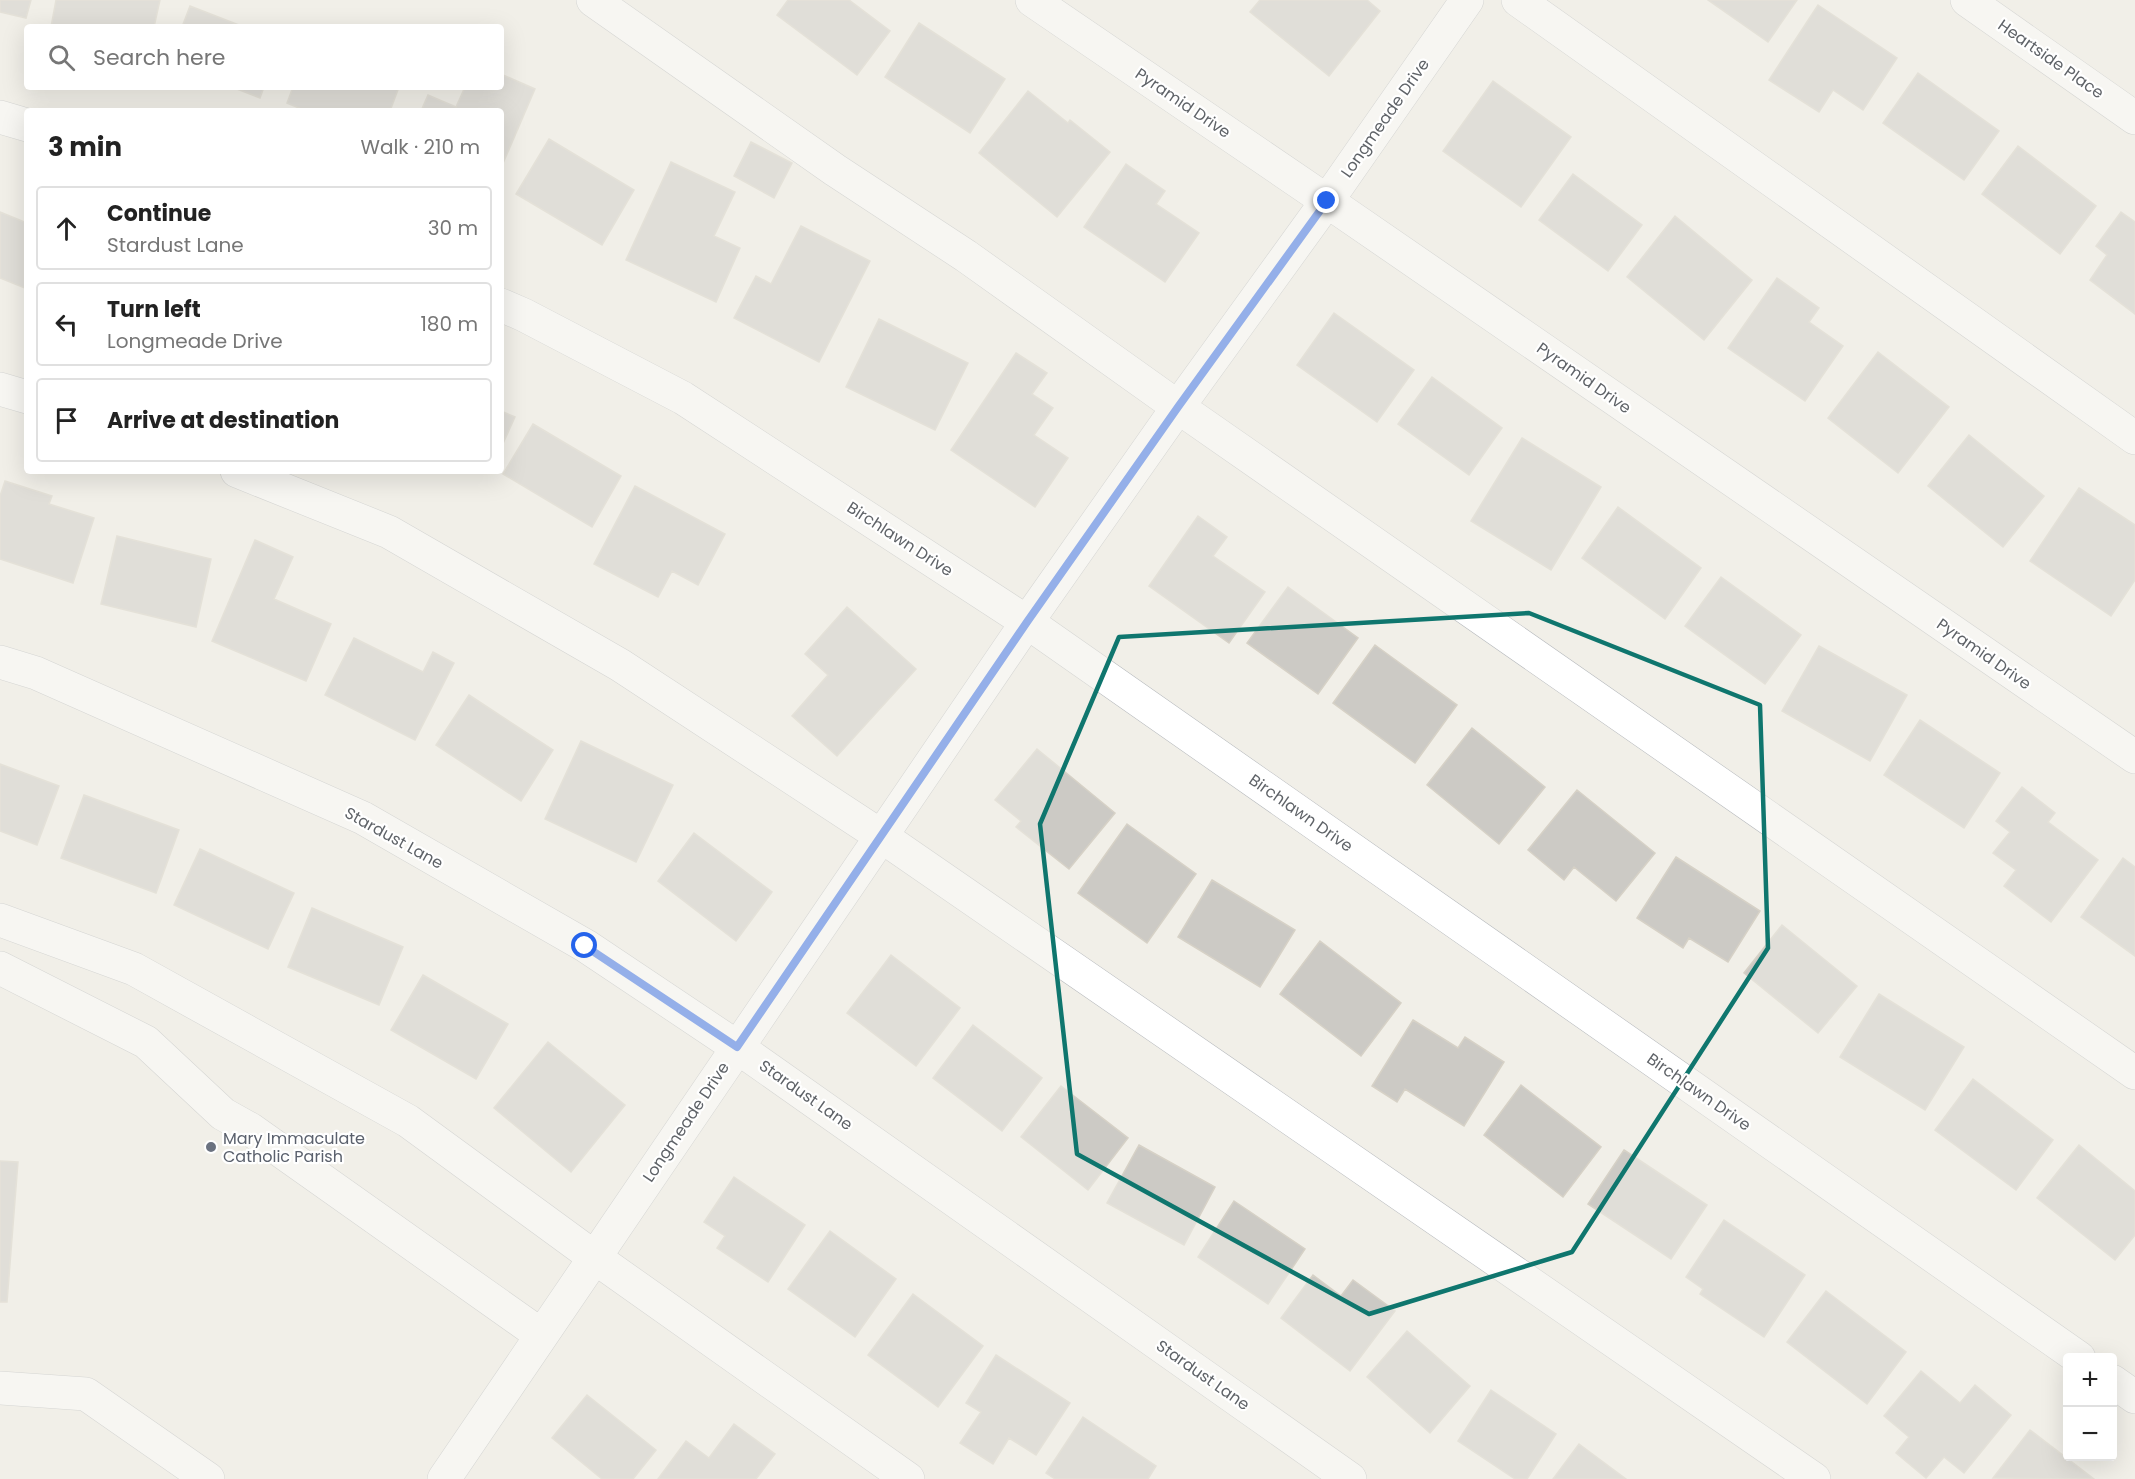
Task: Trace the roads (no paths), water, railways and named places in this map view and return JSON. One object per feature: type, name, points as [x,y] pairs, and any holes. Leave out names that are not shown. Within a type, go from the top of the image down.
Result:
[{"type":"street","points":[[593,0],[836,170],[966,256],[1178,407],[2135,1073]]},
{"type":"street","name":"Pyramid Drive","points":[[1032,0],[2135,758]]},
{"type":"street","name":"Longmeade Drive","points":[[444,1479],[1027,622],[1467,0]]},
{"type":"street","points":[[1518,0],[2135,438]]},
{"type":"street","name":"Heartside Place","points":[[1967,0],[2135,118]]},
{"type":"street","points":[[0,117],[24,124]]},
{"type":"street","name":"Birchlawn Drive","points":[[504,306],[683,398],[1027,622],[2072,1353]]},
{"type":"street","points":[[0,389],[24,397]]},
{"type":"street","points":[[244,474],[389,532],[620,665],[881,836],[1814,1479]]},
{"type":"street","name":"Stardust Lane","points":[[0,662],[36,673],[363,818],[585,946],[737,1047],[1350,1479]]},
{"type":"street","points":[[0,920],[134,969],[408,1120],[594,1257],[908,1479]]},
{"type":"street","points":[[0,968],[146,1042],[223,1114],[250,1129],[541,1335]]},
{"type":"street","points":[[2117,1384],[2135,1396]]},
{"type":"street","points":[[0,1388],[86,1394],[208,1479]]},
{"type":"place","name":"Mary Immaculate Catholic Parish","points":[[211,1147]]}]
